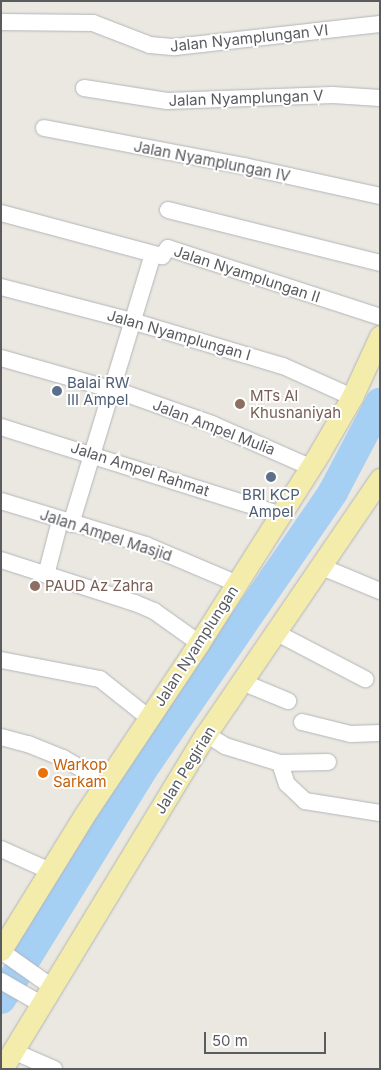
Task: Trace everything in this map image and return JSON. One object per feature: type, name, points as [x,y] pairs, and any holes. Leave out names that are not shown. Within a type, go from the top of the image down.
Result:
[{"type":"main road","name":"Jalan Nyamplungan","points":[[5,946],[106,783],[238,584],[279,514],[310,467],[352,397],[380,336]]},
{"type":"main road","name":"Jalan Pegirian","points":[[8,1060],[42,992],[206,734],[275,632],[322,567],[380,479]]},
{"type":"street","name":"Jalan Nyamplungan VI","points":[[1,22],[92,23],[150,45],[175,47],[380,24]]},
{"type":"street","name":"Jalan Nyamplungan V","points":[[84,88],[167,101],[333,95],[380,98]]},
{"type":"street","name":"Jalan Nyamplungan IV","points":[[44,128],[244,166],[380,196]]},
{"type":"street","points":[[168,210],[380,263]]},
{"type":"street","name":"Jalan Nyamplungan II","points":[[1,213],[103,238],[162,256],[168,248],[380,317]]},
{"type":"street","points":[[46,575],[66,522],[95,455],[112,389],[135,322],[153,254]]},
{"type":"street","name":"Jalan Nyamplungan I","points":[[1,287],[135,322],[283,366],[352,397]]},
{"type":"street","name":"Jalan Ampel Mulia","points":[[1,358],[112,389],[212,424],[310,467]]},
{"type":"street","name":"Jalan Ampel Rahmat","points":[[1,427],[279,514]]},
{"type":"street","name":"Jalan Ampel Masjid","points":[[1,501],[146,545],[238,584]]},
{"type":"street","points":[[1,560],[135,603],[154,611],[199,643]]},
{"type":"street","points":[[322,567],[380,591]]},
{"type":"street","points":[[275,632],[365,679]]},
{"type":"street","points":[[1,660],[100,679],[149,718]]},
{"type":"street","points":[[242,682],[288,701]]},
{"type":"street","points":[[302,722],[351,734],[380,733]]},
{"type":"street","points":[[206,734],[225,746],[280,763],[328,762]]},
{"type":"street","points":[[1,737],[28,744],[63,758],[106,783]]},
{"type":"street","points":[[280,763],[287,784],[306,801],[380,814]]},
{"type":"street","points":[[1,849],[50,871]]},
{"type":"street","points":[[5,946],[42,992]]},
{"type":"street","points":[[1,981],[42,992]]},
{"type":"street","points":[[8,1060],[54,1069]]},
{"type":"waterway","points":[[1,999],[147,763],[333,492],[380,403]]},
{"type":"place","name":"Balai RW III Ampel","points":[[57,391]]},
{"type":"place","name":"MTs Al Khusnaniyah","points":[[240,404]]},
{"type":"place","name":"BRI KCP Ampel","points":[[271,477]]},
{"type":"place","name":"PAUD Az Zahra","points":[[35,586]]},
{"type":"place","name":"Warkop Sarkam","points":[[43,773]]}]
